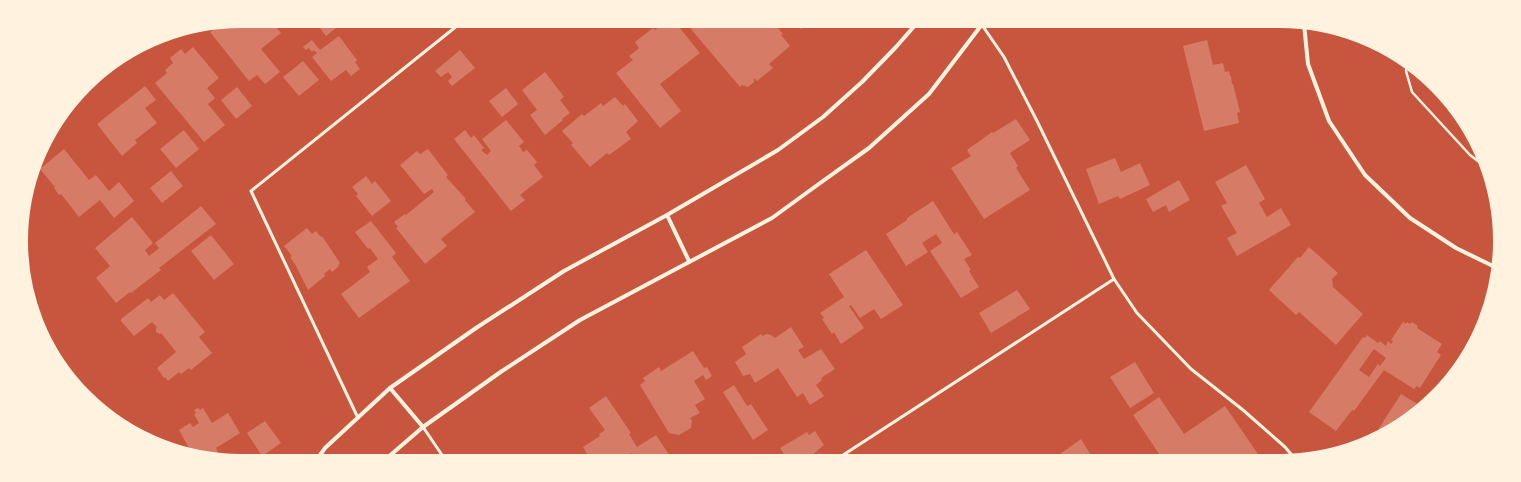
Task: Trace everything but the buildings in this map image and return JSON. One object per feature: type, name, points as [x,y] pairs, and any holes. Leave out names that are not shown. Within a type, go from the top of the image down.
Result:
[{"type":"street","points":[[320,455],[325,448],[390,388],[476,328],[564,271],[667,215],[778,150],[823,117],[862,82],[914,27]]},
{"type":"street","points":[[390,455],[423,427],[502,371],[580,320],[772,218],[868,148],[929,94],[979,27]]},
{"type":"street","points":[[1304,28],[1308,64],[1329,121],[1365,175],[1410,218],[1456,248],[1492,266]]},
{"type":"street","points":[[667,215],[689,261]]},
{"type":"street","points":[[390,388],[423,427]]},
{"type":"lane","points":[[358,418],[251,191],[456,27]]},
{"type":"lane","points":[[985,27],[1004,57],[1037,121],[1114,279],[1138,313],[1191,369],[1243,410],[1285,447],[1292,455]]},
{"type":"lane","points":[[843,455],[1114,279]]},
{"type":"lane","points":[[423,427],[442,455]]},
{"type":"path","points":[[1406,68],[1412,92],[1470,155],[1479,162]]}]
